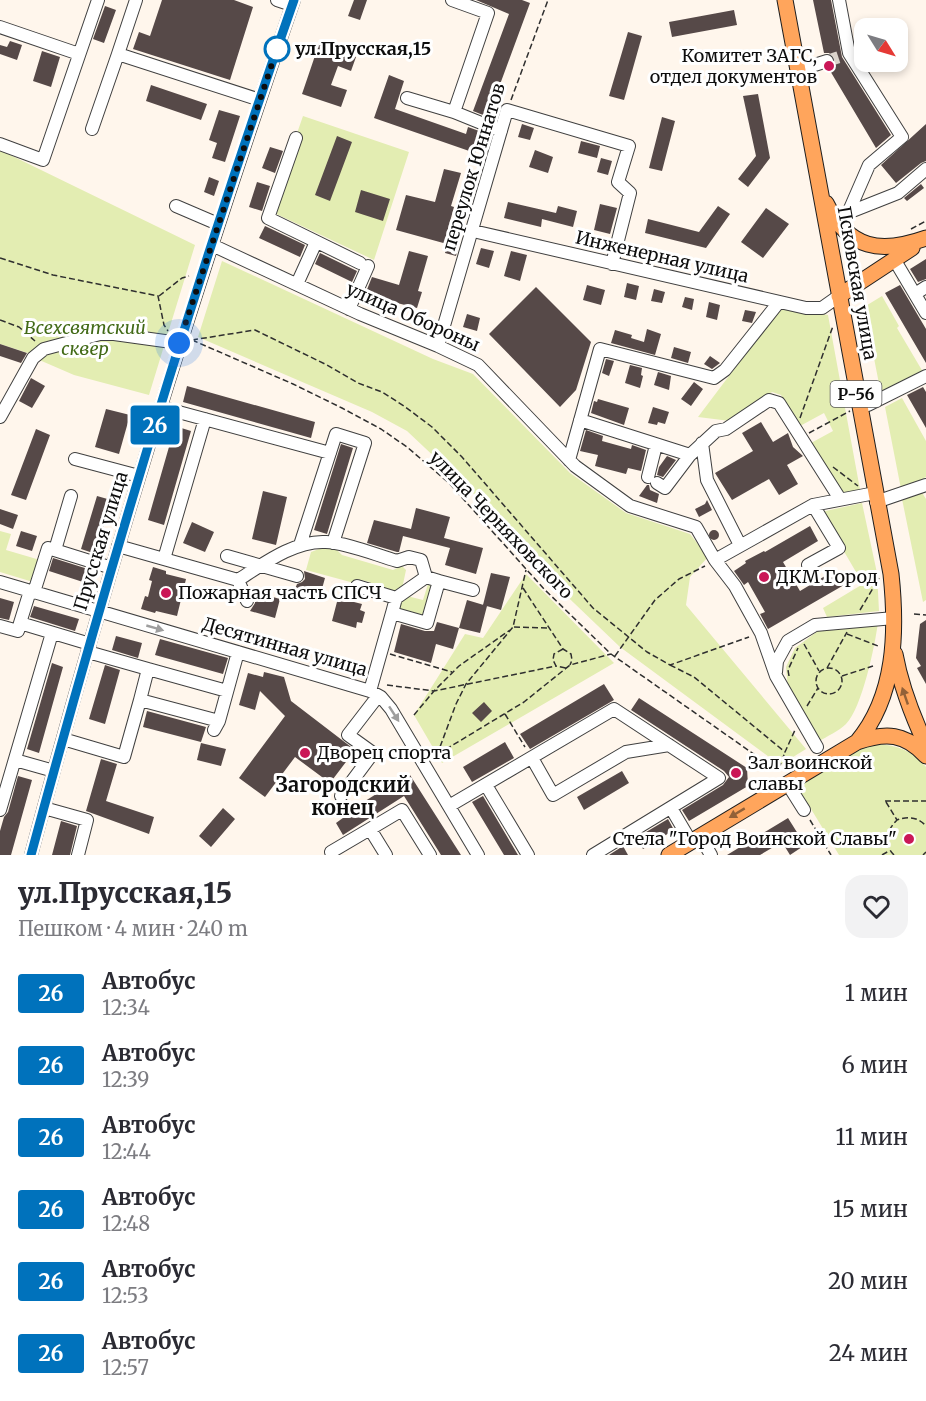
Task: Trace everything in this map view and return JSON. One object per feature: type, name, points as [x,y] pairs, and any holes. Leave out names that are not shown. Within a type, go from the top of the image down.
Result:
[{"type":"main road","name":"Псковская улица","points":[[785,0],[822,193],[855,409],[891,574],[894,645]]},
{"type":"main road","points":[[822,193],[843,216],[858,240],[881,248],[894,247],[926,238]]},
{"type":"main road","points":[[839,296],[926,238]]},
{"type":"main road","points":[[857,742],[871,725],[879,708],[894,645]]},
{"type":"main road","points":[[894,645],[900,681],[909,709],[926,745]]},
{"type":"main road","points":[[669,855],[696,839],[783,777],[857,742],[880,735],[892,735],[903,738],[926,756]]},
{"type":"street","points":[[0,144],[43,160],[98,0]]},
{"type":"street","points":[[92,129],[136,0]]},
{"type":"street","points":[[277,0],[293,2]]},
{"type":"street","points":[[452,0],[488,13],[454,112]]},
{"type":"street","points":[[839,0],[846,54],[902,137],[869,165],[843,216]]},
{"type":"street","name":"Прусская улица","points":[[31,855],[118,546],[180,339],[293,2]]},
{"type":"street","points":[[0,27],[79,54]]},
{"type":"street","points":[[118,54],[260,100]]},
{"type":"street","points":[[799,70],[827,61]]},
{"type":"street","points":[[407,98],[454,112],[501,131]]},
{"type":"street","points":[[507,110],[629,146],[618,182],[630,193],[612,264]]},
{"type":"street","name":"переулок Юннатов","points":[[438,346],[507,110]]},
{"type":"street","points":[[296,138],[268,218],[364,264],[349,309]]},
{"type":"street","points":[[843,216],[898,193],[926,169]]},
{"type":"street","points":[[176,206],[218,225]]},
{"type":"street","name":"Инженерная улица","points":[[473,231],[818,309],[839,296]]},
{"type":"street","points":[[297,284],[316,242]]},
{"type":"street","name":"улица Обороны","points":[[212,245],[349,309],[478,365],[569,460],[630,506],[696,527],[715,560],[735,586],[761,633],[776,676],[802,714],[817,747]]},
{"type":"street","points":[[894,259],[926,313]]},
{"type":"street","points":[[915,294],[926,287]]},
{"type":"street","points":[[569,460],[600,350],[714,378],[725,370],[779,302]]},
{"type":"street","points":[[0,417],[33,358],[44,349],[100,334],[180,339]]},
{"type":"street","points":[[855,409],[925,377]]},
{"type":"street","points":[[656,445],[652,480],[665,488],[690,455],[716,431],[726,429],[769,400],[779,403],[840,499]]},
{"type":"street","points":[[160,407],[330,453]]},
{"type":"street","points":[[164,559],[205,418]]},
{"type":"street","points":[[580,420],[690,455]]},
{"type":"street","points":[[300,545],[336,434],[365,443],[333,543]]},
{"type":"street","points":[[702,443],[707,480],[740,545]]},
{"type":"street","points":[[75,459],[140,476]]},
{"type":"street","points":[[715,560],[813,504],[840,499],[876,498],[926,485]]},
{"type":"street","points":[[55,550],[71,496]]},
{"type":"street","points":[[808,565],[839,548],[813,504]]},
{"type":"street","points":[[118,546],[238,580],[300,545],[333,543],[398,561],[409,557],[421,560],[426,577]]},
{"type":"street","points":[[0,626],[18,631],[48,548],[112,568]]},
{"type":"street","points":[[227,556],[297,576]]},
{"type":"street","points":[[341,796],[373,753],[348,735],[374,693],[381,652],[396,598],[426,577],[473,590]]},
{"type":"street","points":[[238,580],[247,601]]},
{"type":"street","points":[[392,613],[427,623],[439,580]]},
{"type":"street","name":"Десятинная улица","points":[[0,582],[374,693],[391,709],[478,855]]},
{"type":"street","points":[[357,586],[396,598]]},
{"type":"street","points":[[776,676],[777,661],[788,641],[814,625],[894,618]]},
{"type":"street","points":[[20,623],[148,669],[227,691]]},
{"type":"street","points":[[0,810],[52,633]]},
{"type":"street","points":[[140,700],[217,725],[238,652]]},
{"type":"street","points":[[63,739],[124,757],[148,669]]},
{"type":"street","points":[[449,806],[614,710],[719,778],[593,855]]},
{"type":"street","points":[[532,758],[553,795],[626,752],[669,745]]},
{"type":"street","points":[[15,760],[54,771]]},
{"type":"street","points":[[783,777],[804,810]]},
{"type":"street","points":[[486,785],[528,855]]},
{"type":"street","points":[[44,808],[87,820],[78,855]]},
{"type":"street","points":[[671,808],[711,855]]},
{"type":"street","points":[[331,852],[402,810],[430,855]]},
{"type":"street","points":[[370,829],[386,855]]},
{"type":"path","name":"переулок Юннатов","points":[[507,110],[548,0]]},
{"type":"path","points":[[0,258],[53,274],[158,296],[182,278],[189,276]]},
{"type":"path","points":[[158,296],[164,325],[180,339],[255,330],[327,365],[358,383],[382,392],[404,406],[432,428],[462,457],[593,608],[647,652],[694,677],[784,753]]},
{"type":"path","points":[[0,320],[19,327],[44,349]]},
{"type":"path","points":[[798,434],[834,322]]},
{"type":"path","name":"улица Черняховского","points":[[180,339],[313,393],[381,429],[398,441],[449,483],[526,569],[614,657],[783,777]]},
{"type":"path","points":[[798,434],[855,409]]},
{"type":"path","points":[[832,466],[857,486]]},
{"type":"path","points":[[614,657],[656,600],[679,579],[715,560]]},
{"type":"path","points":[[523,588],[562,649],[571,654],[570,665],[524,702],[437,755],[466,684],[513,627],[526,569]]},
{"type":"path","points":[[914,614],[926,615]]},
{"type":"path","points":[[414,715],[452,672],[513,627],[549,628]]},
{"type":"path","points":[[841,631],[878,646]]},
{"type":"path","points":[[670,665],[761,633]]},
{"type":"path","points":[[789,683],[788,670],[794,652],[803,641],[819,672]]},
{"type":"path","points":[[556,666],[553,660],[554,654],[562,649]]},
{"type":"path","points":[[381,652],[452,672]]},
{"type":"path","points":[[387,685],[434,691],[556,666],[565,668],[611,654]]},
{"type":"path","points":[[841,676],[873,666]]},
{"type":"path","points":[[827,668],[835,670],[841,676],[841,685],[833,693],[825,693],[818,688],[816,680],[819,672],[827,668]]},
{"type":"path","points":[[783,777],[784,753],[802,714],[818,688]]},
{"type":"path","points":[[505,714],[532,758]]},
{"type":"path","points":[[897,820],[885,801],[926,801]]},
{"type":"path","points":[[804,810],[831,855]]},
{"type":"path","points":[[894,855],[886,840],[887,832],[897,820],[912,817],[926,826]]},
{"type":"path","points":[[882,855],[890,850]]},
{"type":"path","points":[[923,855],[926,852]]},
{"type":"green space","points":[[303,116],[409,152],[374,260],[270,211]]},
{"type":"green space","name":"Всехсвятский сквер","points":[[0,150],[195,245],[149,395],[74,375],[37,359],[31,354],[0,344]]},
{"type":"green space","points":[[222,261],[433,359],[473,374],[570,473],[626,513],[690,534],[708,557],[690,577],[686,605],[806,749],[780,765],[620,647],[551,581],[476,496],[407,431],[372,412],[198,337]]},
{"type":"green space","points":[[882,296],[899,326],[897,328],[923,372],[881,394],[864,307]]},
{"type":"green space","points":[[781,307],[828,315],[861,495],[845,497],[811,443],[833,431],[824,413],[800,426],[781,395],[772,392],[730,421],[698,417]]},
{"type":"green space","points":[[902,398],[926,441],[926,477],[901,489],[885,407]]},
{"type":"green space","points":[[921,491],[926,499],[926,600],[923,602],[902,499]]},
{"type":"green space","points":[[862,503],[877,573],[879,611],[827,617],[823,608],[863,584],[821,512]]},
{"type":"green space","points":[[0,531],[11,534],[6,550],[40,560],[33,582],[0,572]]},
{"type":"green space","points":[[327,546],[335,548],[342,555],[393,570],[402,566],[406,570],[402,589],[391,594],[372,589],[370,582],[357,579],[354,583],[306,570],[311,552]]},
{"type":"green space","points":[[526,574],[614,663],[442,763],[414,715],[465,634],[483,638]]},
{"type":"green space","points":[[430,582],[433,583],[424,617],[400,612],[398,608],[401,600],[407,596],[423,600]]},
{"type":"green space","points":[[878,622],[867,676],[852,716],[843,727],[818,742],[788,689],[786,667],[795,648],[822,628]]},
{"type":"green space","points":[[879,744],[905,750],[926,767],[926,855],[839,855],[797,786],[864,746]]},
{"type":"building","points":[[162,0],[234,0],[253,7],[230,80],[133,49],[139,32],[150,36]]},
{"type":"building","points":[[354,0],[367,0],[360,20],[348,16]]},
{"type":"building","points":[[476,0],[522,0],[530,3],[488,117],[473,111],[509,14]]},
{"type":"building","points":[[813,0],[831,0],[842,57],[891,135],[876,148],[829,69],[833,66],[835,59],[829,53],[824,53]]},
{"type":"building","points":[[105,6],[116,10],[104,43],[93,39]]},
{"type":"building","points":[[734,10],[737,25],[672,37],[669,22]]},
{"type":"building","points":[[628,32],[642,36],[624,100],[609,96]]},
{"type":"building","points":[[10,41],[22,45],[17,60],[0,54],[0,45],[7,47]]},
{"type":"building","points":[[319,44],[356,57],[351,71],[338,66],[331,85],[347,90],[341,107],[302,94]]},
{"type":"building","points":[[42,51],[60,57],[51,87],[33,81]]},
{"type":"building","points":[[389,75],[404,81],[395,109],[466,134],[468,127],[482,132],[475,153],[374,118]]},
{"type":"building","points":[[151,85],[207,104],[201,120],[146,101]]},
{"type":"building","points":[[758,94],[770,158],[748,187],[738,179],[756,156],[743,96]]},
{"type":"building","points":[[219,110],[240,116],[225,162],[212,158],[217,143],[209,140]]},
{"type":"building","points":[[662,117],[675,121],[662,171],[649,168]]},
{"type":"building","points":[[522,124],[534,128],[530,140],[518,137]]},
{"type":"building","points":[[926,124],[926,161],[896,183],[881,165]]},
{"type":"building","points":[[337,136],[352,142],[330,201],[315,195]]},
{"type":"building","points":[[581,141],[600,146],[597,158],[578,153]]},
{"type":"building","points":[[270,147],[283,151],[275,173],[262,168]]},
{"type":"building","points":[[535,150],[553,157],[548,173],[529,167]]},
{"type":"building","points":[[601,158],[612,161],[608,175],[597,172]]},
{"type":"building","points":[[444,169],[461,173],[451,206],[454,207],[446,236],[460,240],[456,256],[445,253],[447,244],[396,230],[406,195],[435,202]]},
{"type":"building","points":[[209,177],[219,181],[214,196],[204,192]]},
{"type":"building","points":[[257,182],[270,186],[262,211],[249,207]]},
{"type":"building","points":[[921,184],[924,188],[907,201],[904,198]]},
{"type":"building","points":[[361,190],[390,199],[383,221],[355,212]]},
{"type":"building","points":[[508,202],[556,213],[558,206],[577,211],[573,227],[542,219],[541,227],[504,218]]},
{"type":"building","points":[[600,204],[617,208],[610,234],[594,230]]},
{"type":"building","points":[[718,206],[730,214],[706,248],[645,233],[648,219],[699,232]]},
{"type":"building","points":[[766,208],[789,224],[763,258],[741,242]]},
{"type":"building","points":[[265,226],[305,245],[300,257],[259,238]]},
{"type":"building","points":[[481,248],[494,251],[489,268],[476,264]]},
{"type":"building","points":[[409,251],[428,256],[418,291],[422,292],[417,308],[393,302],[391,306],[381,303],[382,300],[366,292],[372,277],[399,285]]},
{"type":"building","points":[[511,251],[527,255],[520,281],[504,276]]},
{"type":"building","points":[[320,253],[357,271],[352,282],[315,264]]},
{"type":"building","points":[[926,259],[926,279],[918,282],[910,269]]},
{"type":"building","points":[[627,283],[639,286],[636,300],[624,297]]},
{"type":"building","points":[[587,285],[605,290],[601,305],[583,300]]},
{"type":"building","points":[[900,285],[926,329],[926,363],[885,293]]},
{"type":"building","points":[[536,287],[591,342],[576,390],[560,407],[489,334]]},
{"type":"building","points":[[654,289],[665,292],[662,303],[651,301]]},
{"type":"building","points":[[685,297],[694,299],[692,310],[682,307]]},
{"type":"building","points":[[709,302],[720,305],[717,320],[706,317]]},
{"type":"building","points":[[745,310],[756,312],[752,323],[742,321]]},
{"type":"building","points":[[467,314],[480,318],[477,331],[463,327]]},
{"type":"building","points":[[647,329],[661,334],[655,355],[611,343],[615,330],[632,335],[631,338],[644,342]]},
{"type":"building","points":[[0,344],[27,353],[21,363],[0,356]]},
{"type":"building","points":[[674,347],[691,352],[688,363],[671,358]]},
{"type":"building","points":[[710,356],[720,363],[712,369],[704,364]]},
{"type":"building","points":[[606,359],[614,361],[609,376],[602,373]]},
{"type":"building","points":[[630,365],[642,368],[640,388],[625,383]]},
{"type":"building","points":[[658,372],[671,376],[669,390],[654,385]]},
{"type":"building","points":[[31,378],[45,386],[32,408],[19,401]]},
{"type":"building","points":[[694,382],[703,389],[691,406],[681,399]]},
{"type":"building","points":[[187,386],[315,422],[311,438],[183,402]]},
{"type":"building","points":[[923,387],[926,392],[926,428],[907,395]]},
{"type":"building","points":[[598,399],[629,408],[624,425],[591,413],[594,401],[597,402]]},
{"type":"building","points":[[653,407],[669,412],[665,424],[648,423]]},
{"type":"building","points":[[106,409],[130,415],[119,454],[95,447]]},
{"type":"building","points":[[761,422],[773,442],[788,433],[793,447],[803,456],[787,465],[798,484],[779,495],[769,479],[732,500],[715,473],[753,451],[742,433]]},
{"type":"building","points":[[175,426],[191,431],[164,525],[148,520]]},
{"type":"building","points":[[36,429],[50,435],[26,500],[11,495]]},
{"type":"building","points":[[586,430],[603,436],[602,441],[631,449],[632,445],[646,450],[641,471],[628,468],[626,474],[595,466],[598,455],[580,451]]},
{"type":"building","points":[[341,444],[353,448],[327,534],[314,530]]},
{"type":"building","points":[[667,456],[676,460],[663,477],[657,475],[659,467]]},
{"type":"building","points":[[647,485],[650,490],[659,494],[657,503],[639,496]]},
{"type":"building","points":[[263,491],[287,497],[276,545],[252,539]]},
{"type":"building","points":[[97,496],[111,500],[96,554],[81,549]]},
{"type":"building","points":[[707,500],[712,510],[699,517],[695,509],[705,504]]},
{"type":"building","points":[[416,508],[450,517],[444,538],[483,548],[476,574],[445,565],[450,548],[403,536],[399,552],[367,543],[374,520],[411,529]]},
{"type":"building","points":[[0,509],[18,515],[13,529],[0,524]]},
{"type":"building","points":[[192,522],[214,532],[205,552],[183,543]]},
{"type":"building","name":"ДКМ Город","points":[[810,526],[818,541],[783,562],[800,591],[835,570],[844,585],[768,629],[760,614],[765,612],[748,582],[744,585],[734,571],[746,563],[745,561]]},
{"type":"building","points":[[714,530],[718,531],[718,539],[714,540],[710,539],[709,535],[710,531]]},
{"type":"building","points":[[21,531],[37,536],[32,551],[16,546]]},
{"type":"building","points":[[53,558],[88,569],[83,582],[49,571]]},
{"type":"building","name":"Пожарная часть СПСЧ","points":[[153,567],[166,571],[166,574],[186,579],[177,616],[141,609],[145,596],[148,597],[152,581],[149,580]]},
{"type":"building","points":[[304,571],[325,578],[320,596],[295,589],[297,584],[305,579]]},
{"type":"building","points":[[491,573],[510,577],[501,610],[483,605]]},
{"type":"building","points":[[255,592],[280,599],[275,618],[250,611],[255,603]]},
{"type":"building","points":[[0,598],[14,602],[9,620],[0,618]]},
{"type":"building","points":[[338,598],[362,604],[360,610],[365,612],[362,623],[357,622],[356,628],[332,621]]},
{"type":"building","points":[[467,600],[487,606],[480,633],[459,628]]},
{"type":"building","points":[[34,606],[79,619],[75,631],[30,617]]},
{"type":"building","points":[[926,620],[926,684],[917,668],[921,666],[916,658],[920,624]]},
{"type":"building","points":[[437,622],[459,628],[453,649],[436,644],[431,663],[394,652],[401,624],[425,631],[434,631]]},
{"type":"building","points":[[116,636],[142,643],[138,658],[112,650]]},
{"type":"building","points":[[160,639],[228,658],[223,674],[155,655]]},
{"type":"building","points":[[52,663],[63,667],[39,753],[27,749]]},
{"type":"building","points":[[105,665],[120,670],[105,724],[89,719]]},
{"type":"building","name":"Дворец спорта","points":[[264,672],[284,677],[291,701],[355,750],[330,783],[295,757],[265,797],[239,778],[285,716],[260,691],[255,710],[239,705],[248,673],[263,677]]},
{"type":"building","points":[[604,684],[614,700],[530,749],[520,734]]},
{"type":"building","points":[[639,698],[747,768],[748,786],[689,821],[682,810],[723,785],[729,777],[724,771],[631,710]]},
{"type":"building","points":[[484,702],[492,711],[481,722],[472,713]]},
{"type":"building","points":[[147,711],[206,727],[201,742],[143,727]]},
{"type":"building","points":[[505,742],[514,758],[472,782],[463,767]]},
{"type":"building","points":[[201,743],[226,749],[221,766],[197,760]]},
{"type":"building","points":[[101,759],[117,764],[106,801],[154,817],[149,834],[86,811]]},
{"type":"building","points":[[622,771],[629,783],[584,810],[577,797]]},
{"type":"building","points":[[410,775],[461,855],[441,855],[404,796],[343,835],[336,823],[347,815],[346,813]]},
{"type":"building","points":[[18,776],[32,780],[11,855],[0,855],[0,831]]},
{"type":"building","points":[[483,796],[518,855],[504,855],[472,802]]},
{"type":"building","points":[[223,808],[235,819],[211,847],[199,836]]},
{"type":"building","points":[[788,818],[805,845],[790,855],[782,842],[760,855],[727,855]]},
{"type":"building","points":[[668,819],[674,830],[643,849],[636,838]]},
{"type":"building","points":[[61,821],[77,826],[70,855],[52,855]]},
{"type":"building","points":[[623,846],[628,855],[609,855]]},
{"type":"tunnel","points":[[827,61],[842,56]]},
{"type":"bus line","name":"26","points":[[31,855],[99,612],[179,343],[294,0]]},
{"type":"place","name":"ул.Прусская,15","points":[[277,49]]},
{"type":"place","name":"Комитет ЗАГС, отдел документов","points":[[829,66]]},
{"type":"place","name":"ДКМ Город","points":[[764,577]]},
{"type":"place","name":"Пожарная часть СПСЧ","points":[[166,593]]},
{"type":"place","name":"Дворец спорта","points":[[305,753]]},
{"type":"place","name":"Зал воинской славы","points":[[736,773]]},
{"type":"place","name":"Стела \"Город Воинской Славы\"","points":[[909,839]]},
{"type":"district","name":"Загородский конец","points":[[343,796]]},
{"type":"route","points":[[179,343],[278,46],[277,49]]}]
